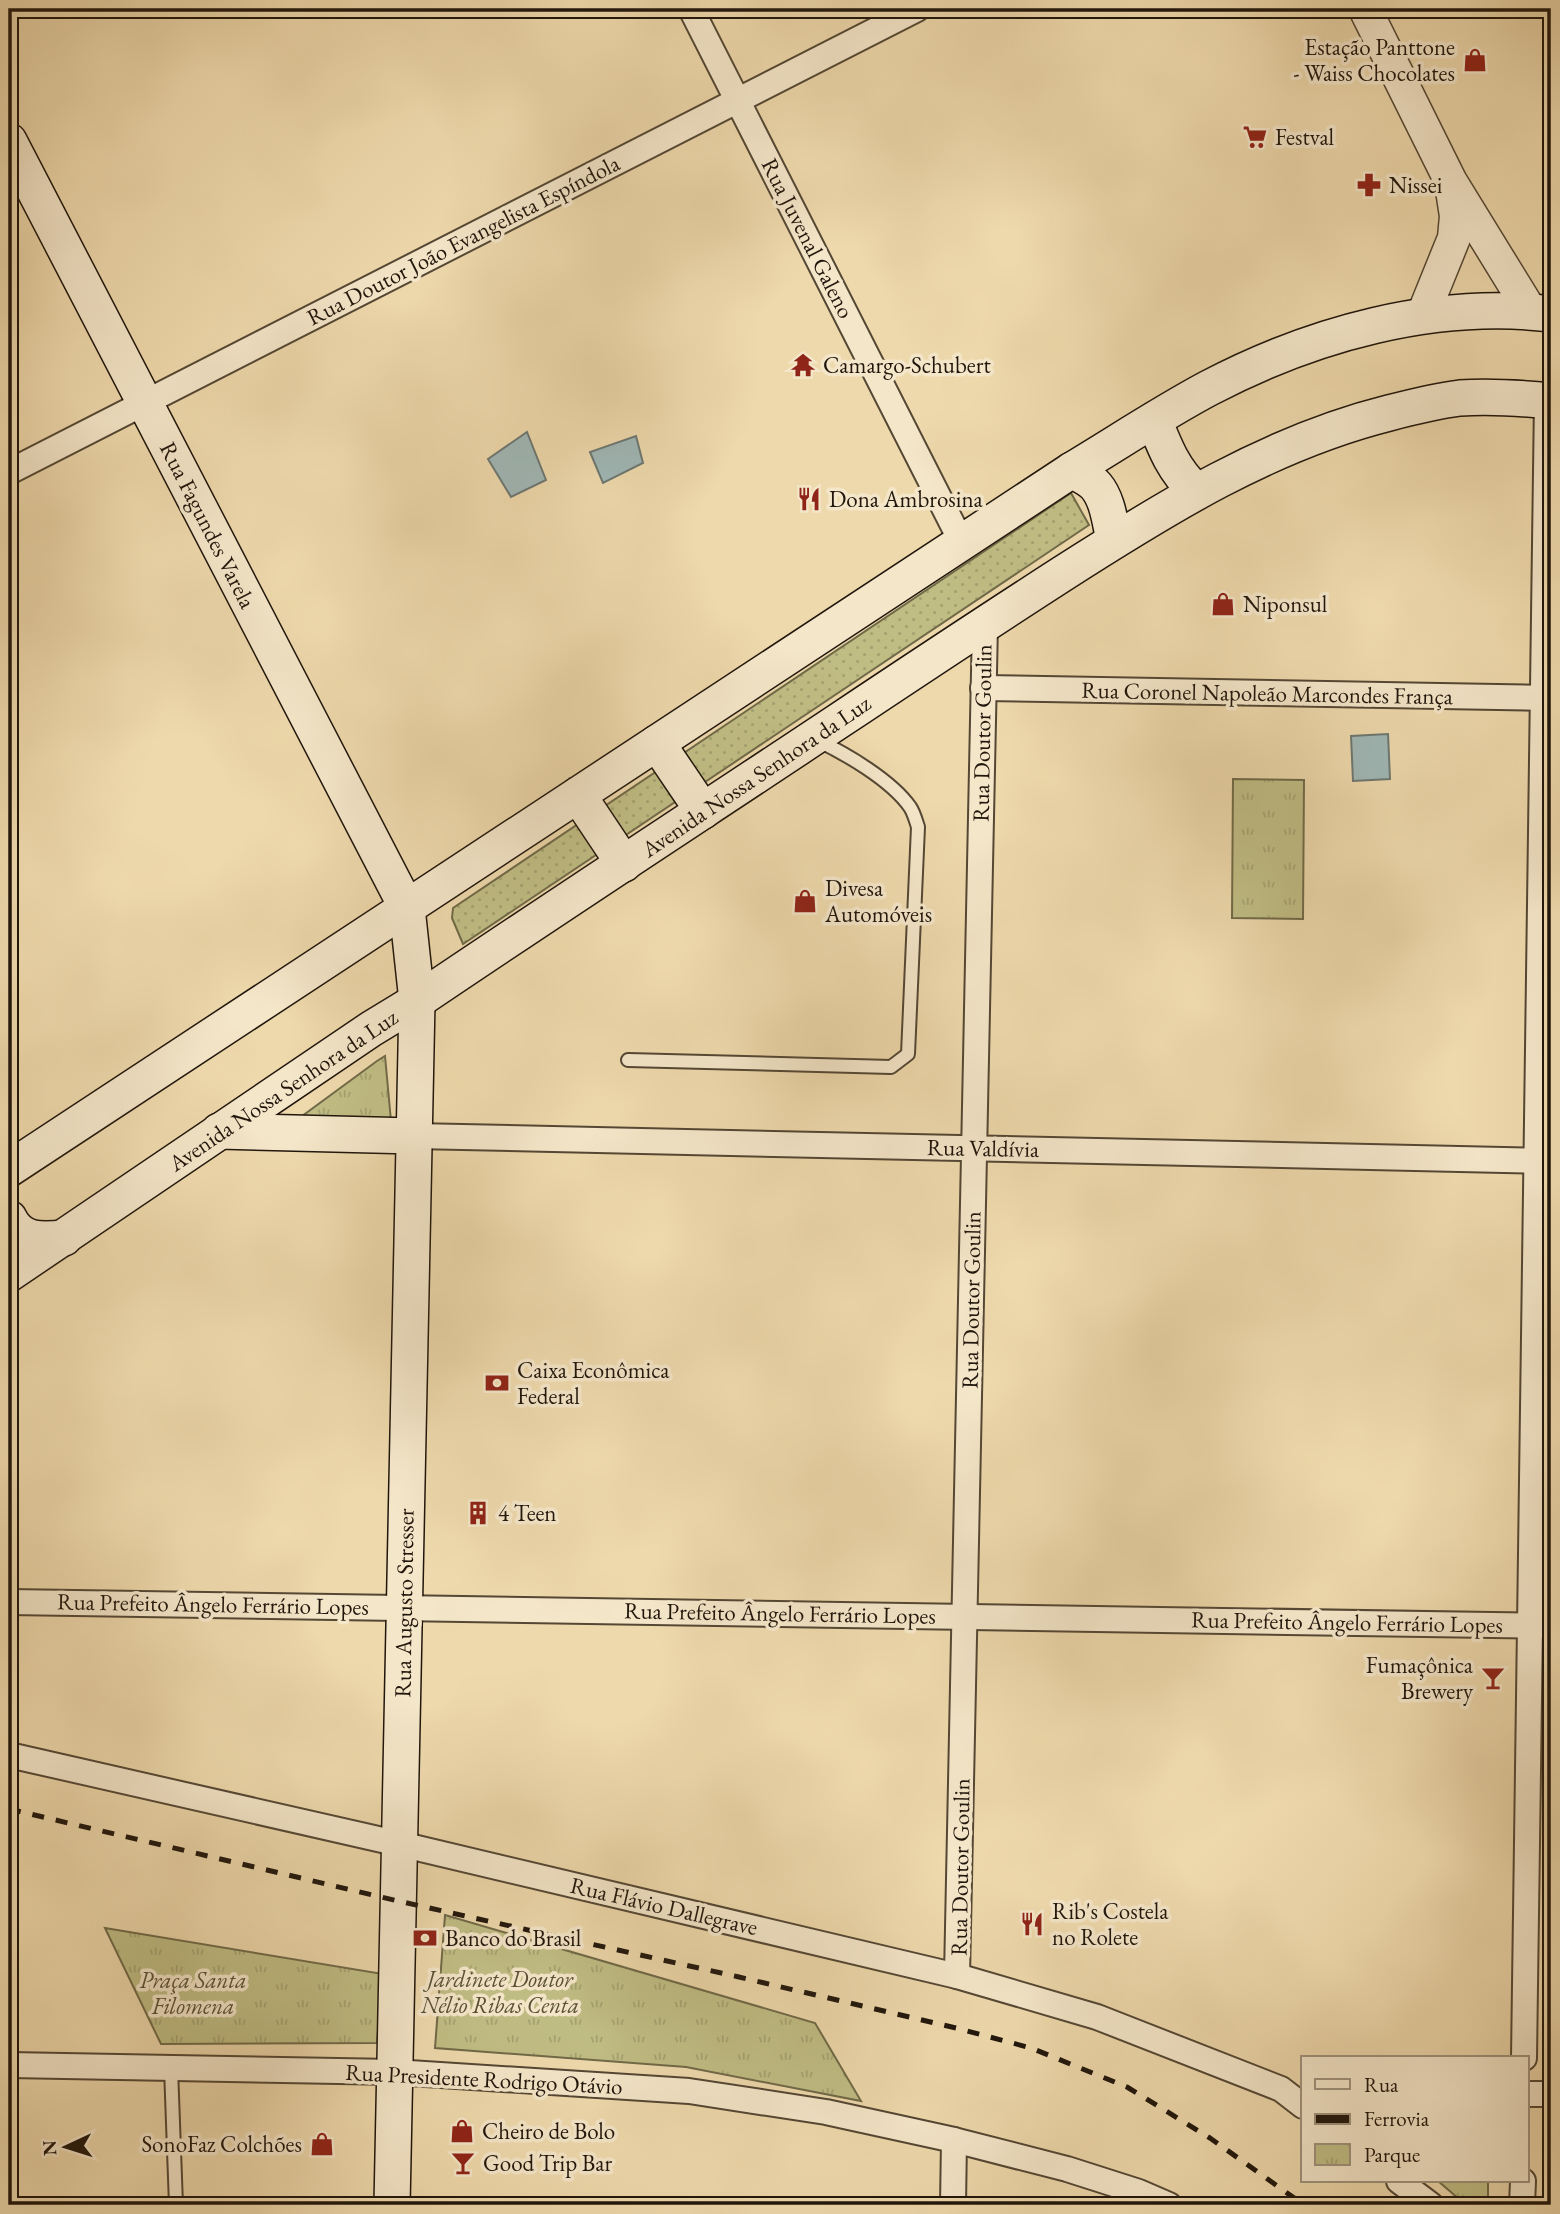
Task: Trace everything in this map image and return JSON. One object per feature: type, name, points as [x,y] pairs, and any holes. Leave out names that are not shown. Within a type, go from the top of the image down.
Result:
[{"type":"main road","name":"Rua Fagundes Varela","points":[[9,141],[407,908]]},
{"type":"main road","points":[[9,1170],[1072,470],[1208,389],[1295,349],[1340,334],[1422,317],[1475,312],[1541,313]]},
{"type":"main road","name":"Avenida Nossa Senhora da Luz","points":[[9,1274],[371,1029],[985,624],[1114,540],[1196,491],[1315,435],[1371,417],[1459,398],[1509,397],[1549,400]]},
{"type":"main road","points":[[1154,420],[1174,465],[1196,491]]},
{"type":"main road","points":[[1072,470],[1095,484],[1109,514],[1114,540]]},
{"type":"main road","points":[[657,743],[703,811]]},
{"type":"main road","points":[[578,795],[624,864]]},
{"type":"main road","name":"Rua Augusto Stresser","points":[[392,2205],[417,1001],[407,908]]},
{"type":"main road","points":[[219,1131],[414,1136]]},
{"type":"main road","points":[[9,1218],[23,1236],[38,1241],[64,1238]]},
{"type":"street","name":"Rua Juvenal Galeno","points":[[691,9],[962,543]]},
{"type":"street","name":"Rua Doutor João Evangelista Espíndola","points":[[9,471],[917,9]]},
{"type":"street","points":[[1365,9],[1451,181],[1541,313]]},
{"type":"street","points":[[1422,317],[1454,238],[1456,216],[1451,181]]},
{"type":"street","points":[[1524,2056],[1541,1625],[1549,400]]},
{"type":"street","name":"Rua Doutor Goulin","points":[[957,1976],[985,624]]},
{"type":"street","name":"Rua Coronel Napoleão Marcondes França","points":[[983,688],[1547,698]]},
{"type":"street","name":"Rua Valdívia","points":[[414,1136],[1544,1161]]},
{"type":"street","name":"Rua Prefeito Ângelo Ferrário Lopes","points":[[9,1602],[1541,1625]]},
{"type":"street","name":"Rua Flávio Dallegrave","points":[[9,1755],[957,1976],[1097,2017],[1292,2090]]},
{"type":"street","name":"Rua Presidente Rodrigo Otávio","points":[[9,2065],[394,2072],[688,2091],[826,2112],[954,2140],[1067,2169],[1139,2192],[1169,2205]]},
{"type":"street","points":[[1528,2094],[1551,2094]]},
{"type":"street","points":[[953,2205],[954,2140]]},
{"type":"street","points":[[1400,2182],[1431,2205]]},
{"type":"street","points":[[1522,2205],[1523,2182]]},
{"type":"lane","points":[[628,1060],[891,1067],[908,1054],[918,827],[911,808],[861,763],[813,738]]},
{"type":"lane","points":[[171,2068],[176,2205]]},
{"type":"green space","points":[[1071,493],[1089,525],[463,944],[452,918],[453,908]]},
{"type":"green space","points":[[1233,779],[1304,780],[1303,919],[1232,918]]},
{"type":"green space","points":[[385,1056],[391,1121],[294,1122],[377,1061]]},
{"type":"green space","name":"Jardinete Doutor Nélio Ribas Centa","points":[[445,1915],[815,2023],[861,2101],[686,2067],[435,2048]]},
{"type":"green space","name":"Praça Santa Filomena","points":[[105,1928],[383,1974],[377,2043],[161,2044]]},
{"type":"green space","points":[[1439,2182],[1488,2182],[1488,2205],[1466,2205]]},
{"type":"water","points":[[527,432],[546,480],[511,497],[488,459]]},
{"type":"water","points":[[636,436],[643,463],[603,483],[590,452]]},
{"type":"water","points":[[1388,734],[1390,779],[1353,781],[1351,736]]},
{"type":"railway","points":[[9,1809],[398,1901],[739,1977],[1031,2048],[1127,2087],[1210,2138],[1304,2205]]},
{"type":"place","name":"Estação Panttone - Waiss Chocolates","points":[[1475,60]]},
{"type":"place","name":"Festval","points":[[1255,137]]},
{"type":"place","name":"Nissei","points":[[1369,185]]},
{"type":"place","name":"Camargo-Schubert","points":[[803,365]]},
{"type":"place","name":"Dona Ambrosina","points":[[809,499]]},
{"type":"place","name":"Niponsul","points":[[1223,604]]},
{"type":"place","name":"Divesa Automóveis","points":[[805,901]]},
{"type":"place","name":"Caixa Econômica Federal","points":[[497,1383]]},
{"type":"place","name":"4 Teen","points":[[478,1513]]},
{"type":"place","name":"Fumaçônica Brewery","points":[[1493,1678]]},
{"type":"place","name":"Rib's Costela no Rolete","points":[[1032,1924]]},
{"type":"place","name":"Banco do Brasil","points":[[425,1938]]},
{"type":"place","name":"Cheiro de Bolo","points":[[462,2131]]},
{"type":"place","name":"SonoFaz Colchões","points":[[322,2144]]},
{"type":"place","name":"Good Trip Bar","points":[[463,2163]]}]
